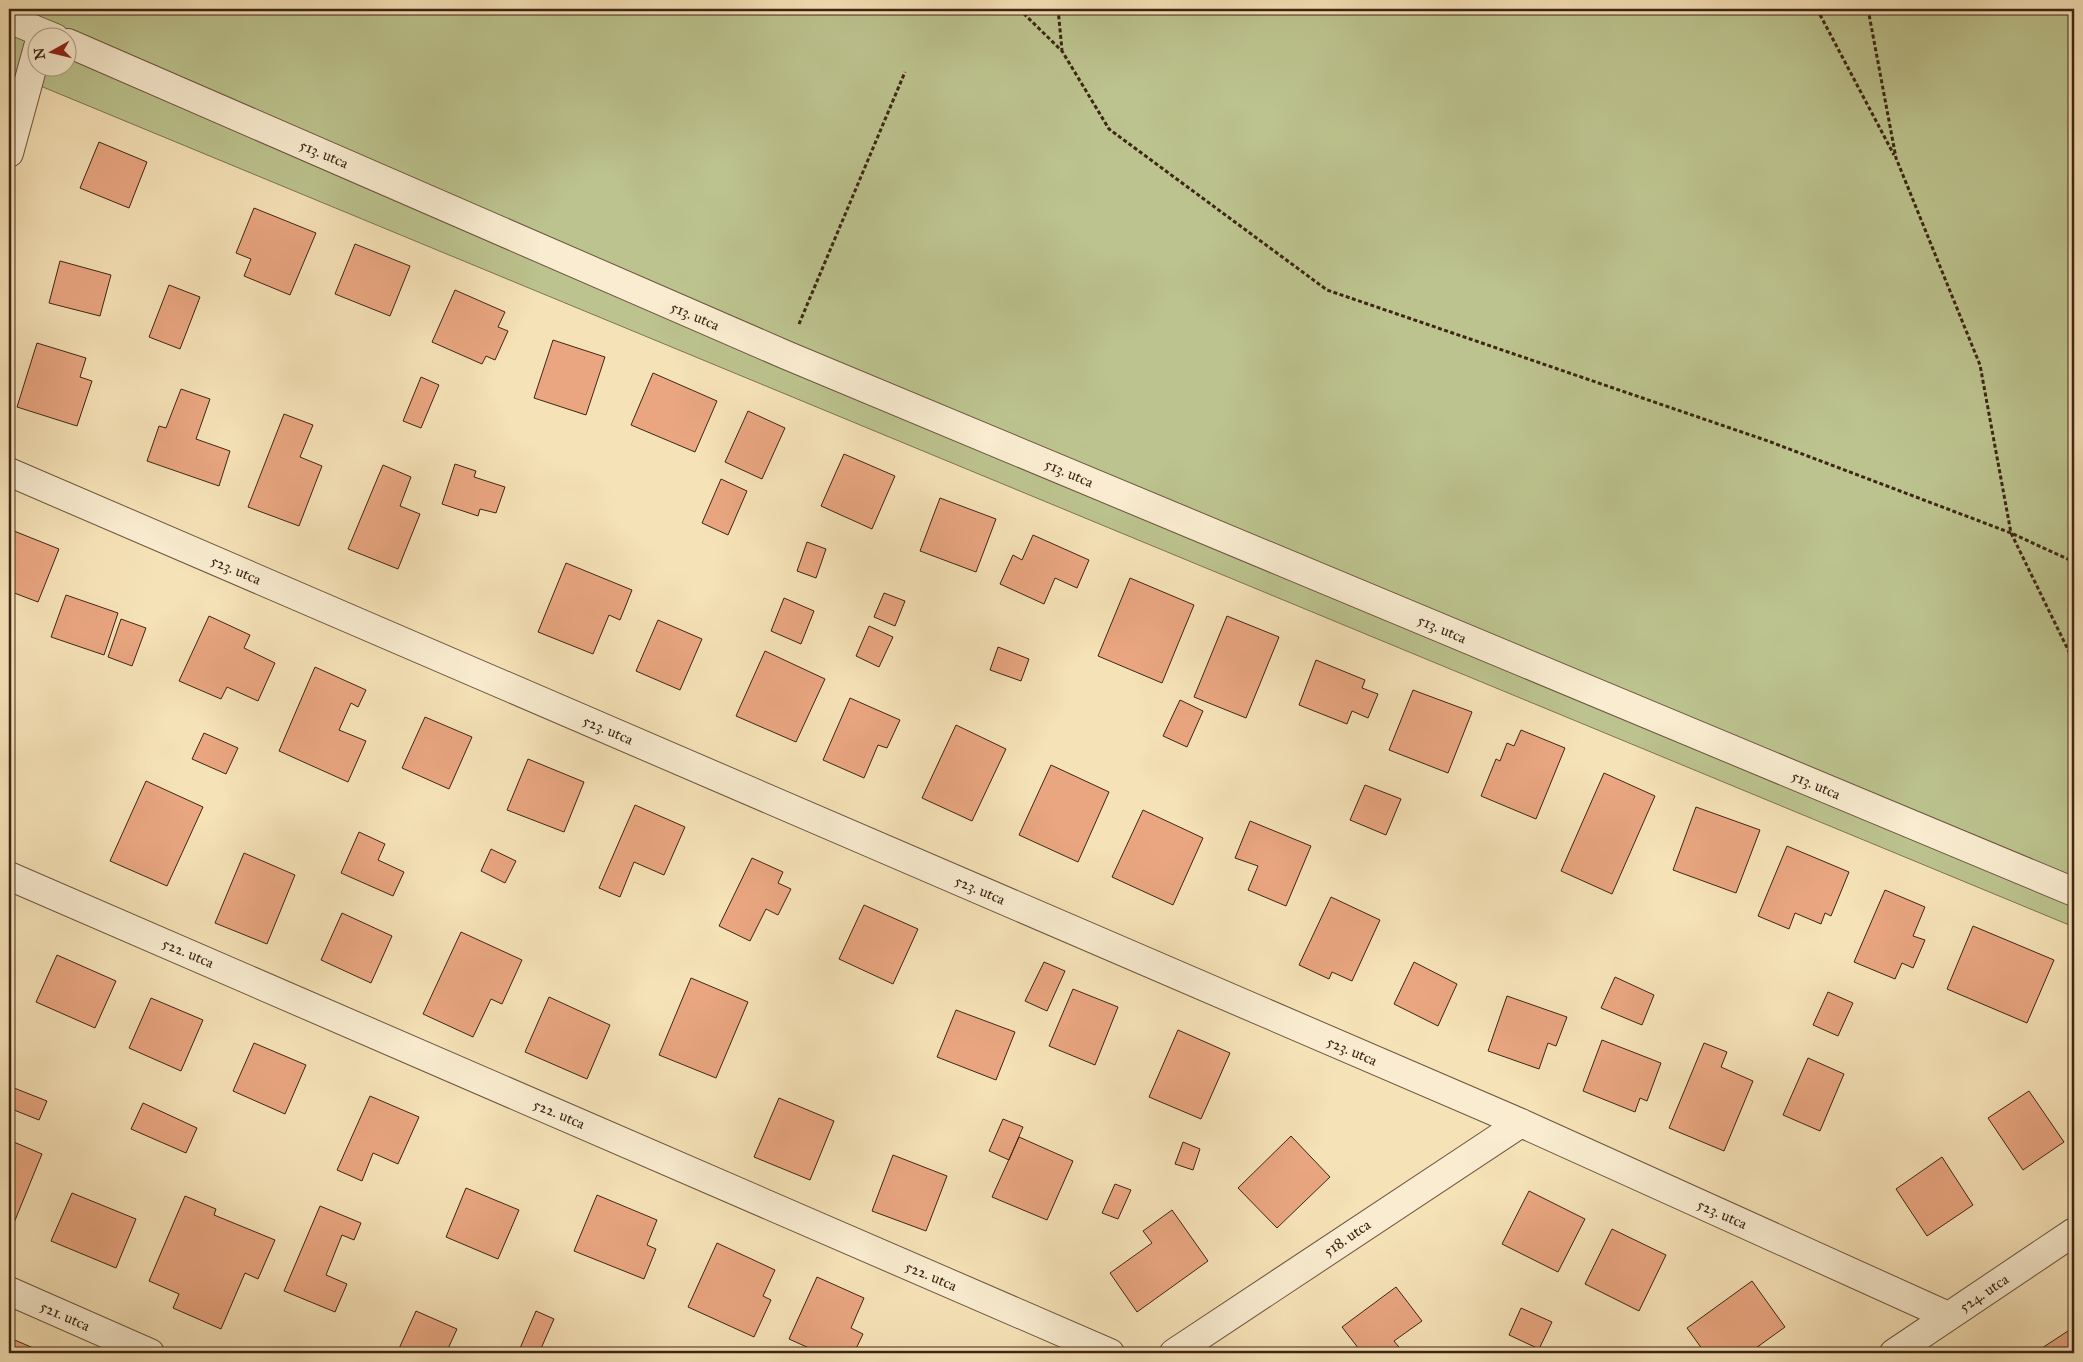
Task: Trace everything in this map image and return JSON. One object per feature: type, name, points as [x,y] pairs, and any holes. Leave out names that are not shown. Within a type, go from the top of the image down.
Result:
[{"type":"street","points":[[9,19],[28,30]]},
{"type":"street","name":"513. utca","points":[[78,47],[786,355],[2074,892]]},
{"type":"street","points":[[9,153],[31,78]]},
{"type":"street","name":"523. utca","points":[[9,472],[1520,1123],[1948,1316]]},
{"type":"street","name":"522. utca","points":[[9,876],[1110,1353]]},
{"type":"street","name":"518. utca","points":[[1174,1353],[1520,1123]]},
{"type":"street","name":"524. utca","points":[[1894,1353],[2074,1232]]},
{"type":"street","name":"521. utca","points":[[9,1291],[150,1353]]},
{"type":"path","points":[[1019,9],[1062,51],[1109,129],[1327,290],[1768,441],[2011,533],[2074,562]]},
{"type":"path","points":[[1058,9],[1062,51]]},
{"type":"path","points":[[1818,9],[1896,158],[1980,365],[2011,533],[2074,662]]},
{"type":"path","points":[[1868,9],[1896,158]]},
{"type":"path","points":[[786,355],[905,72]]},
{"type":"green space","points":[[9,9],[2074,9],[2074,927],[9,73]]},
{"type":"building","points":[[99,142],[147,162],[129,208],[80,188]]},
{"type":"building","points":[[254,208],[316,233],[290,295],[244,276],[251,259],[236,253]]},
{"type":"building","points":[[355,244],[410,266],[390,316],[335,294]]},
{"type":"building","points":[[60,261],[111,275],[100,316],[49,303]]},
{"type":"building","points":[[169,285],[200,297],[180,349],[149,337]]},
{"type":"building","points":[[455,290],[505,312],[498,327],[508,331],[495,360],[486,356],[482,364],[432,342]]},
{"type":"building","points":[[553,340],[605,357],[586,415],[534,398]]},
{"type":"building","points":[[37,343],[86,358],[80,377],[92,381],[77,426],[17,407]]},
{"type":"building","points":[[653,373],[717,401],[695,452],[631,425]]},
{"type":"building","points":[[421,377],[439,385],[421,428],[403,421]]},
{"type":"building","points":[[181,389],[210,399],[196,439],[230,451],[219,486],[147,461],[159,426],[166,428]]},
{"type":"building","points":[[748,411],[785,428],[762,479],[725,462]]},
{"type":"building","points":[[284,414],[313,425],[300,457],[322,466],[299,526],[248,507]]},
{"type":"building","points":[[844,454],[895,476],[872,529],[821,506]]},
{"type":"building","points":[[455,464],[476,471],[474,477],[505,487],[496,513],[480,509],[478,516],[442,504]]},
{"type":"building","points":[[383,465],[411,477],[400,506],[420,514],[398,569],[348,549]]},
{"type":"building","points":[[721,479],[747,491],[728,535],[702,523]]},
{"type":"building","points":[[940,498],[996,519],[976,572],[920,551]]},
{"type":"building","points":[[9,529],[59,549],[38,602],[9,591]]},
{"type":"building","points":[[1033,535],[1089,560],[1077,588],[1055,578],[1044,604],[1000,584],[1013,555],[1022,560]]},
{"type":"building","points":[[807,542],[826,549],[816,578],[797,571]]},
{"type":"building","points":[[566,563],[632,590],[620,620],[609,615],[593,654],[538,632]]},
{"type":"building","points":[[1130,578],[1194,605],[1162,683],[1098,656]]},
{"type":"building","points":[[884,593],[905,601],[895,626],[874,617]]},
{"type":"building","points":[[66,595],[118,613],[104,655],[51,637]]},
{"type":"building","points":[[784,598],[814,611],[801,644],[771,631]]},
{"type":"building","points":[[209,616],[250,635],[244,648],[275,663],[258,701],[227,687],[221,699],[179,681]]},
{"type":"building","points":[[1227,616],[1279,637],[1246,718],[1194,697]]},
{"type":"building","points":[[121,619],[146,628],[132,666],[108,657]]},
{"type":"building","points":[[658,620],[702,639],[680,690],[636,671]]},
{"type":"building","points":[[869,626],[893,637],[879,667],[856,656]]},
{"type":"building","points":[[998,647],[1029,659],[1021,681],[990,670]]},
{"type":"building","points":[[765,651],[825,679],[796,742],[736,716]]},
{"type":"building","points":[[1316,660],[1365,680],[1362,688],[1378,694],[1368,718],[1352,711],[1347,724],[1299,705]]},
{"type":"building","points":[[315,667],[366,690],[358,707],[351,703],[339,730],[366,741],[348,782],[279,751]]},
{"type":"building","points":[[1413,690],[1472,712],[1448,773],[1389,750]]},
{"type":"building","points":[[850,698],[900,720],[887,748],[878,745],[864,778],[823,760]]},
{"type":"building","points":[[1180,700],[1203,711],[1187,747],[1163,736]]},
{"type":"building","points":[[425,717],[472,737],[449,789],[402,768]]},
{"type":"building","points":[[956,725],[1006,749],[972,821],[922,798]]},
{"type":"building","points":[[1521,730],[1565,748],[1536,819],[1481,796],[1496,759],[1500,761],[1507,743],[1514,746]]},
{"type":"building","points":[[204,733],[238,748],[226,774],[192,759]]},
{"type":"building","points":[[528,759],[584,782],[564,832],[507,810]]},
{"type":"building","points":[[1051,765],[1109,792],[1078,862],[1019,835]]},
{"type":"building","points":[[1604,773],[1655,796],[1612,894],[1561,871]]},
{"type":"building","points":[[146,781],[203,807],[167,886],[110,861]]},
{"type":"building","points":[[1365,785],[1401,799],[1386,835],[1350,820]]},
{"type":"building","points":[[635,805],[685,827],[664,875],[634,862],[620,897],[599,888]]},
{"type":"building","points":[[1696,807],[1760,830],[1736,893],[1673,870]]},
{"type":"building","points":[[1143,810],[1203,838],[1173,905],[1112,877]]},
{"type":"building","points":[[1250,821],[1311,846],[1286,906],[1248,890],[1258,866],[1235,858]]},
{"type":"building","points":[[359,832],[385,844],[378,860],[404,872],[393,896],[341,873]]},
{"type":"building","points":[[1787,846],[1849,872],[1831,916],[1825,913],[1821,924],[1795,913],[1789,929],[1758,916]]},
{"type":"building","points":[[491,849],[516,861],[505,883],[481,871]]},
{"type":"building","points":[[244,853],[295,875],[267,944],[215,923]]},
{"type":"building","points":[[752,858],[783,872],[778,883],[791,889],[778,915],[766,909],[750,941],[719,926]]},
{"type":"building","points":[[1885,890],[1925,907],[1913,936],[1925,940],[1913,968],[1902,963],[1895,979],[1854,962]]},
{"type":"building","points":[[1331,897],[1380,920],[1352,981],[1332,972],[1329,979],[1299,965]]},
{"type":"building","points":[[864,905],[918,929],[893,984],[839,959]]},
{"type":"building","points":[[342,913],[392,936],[371,983],[321,960]]},
{"type":"building","points":[[1973,926],[2054,960],[2027,1023],[1947,989]]},
{"type":"building","points":[[461,932],[522,960],[502,1004],[491,999],[473,1037],[423,1014]]},
{"type":"building","points":[[57,955],[116,981],[95,1028],[36,1002]]},
{"type":"building","points":[[1044,962],[1065,971],[1047,1011],[1025,1001]]},
{"type":"building","points":[[1414,962],[1457,984],[1438,1026],[1394,1004]]},
{"type":"building","points":[[1615,977],[1654,995],[1642,1025],[1601,1008]]},
{"type":"building","points":[[691,978],[748,1002],[716,1078],[659,1055]]},
{"type":"building","points":[[1073,989],[1118,1007],[1095,1065],[1049,1046]]},
{"type":"building","points":[[1828,992],[1853,1003],[1838,1036],[1813,1025]]},
{"type":"building","points":[[1507,996],[1567,1017],[1556,1046],[1548,1043],[1539,1069],[1488,1051]]},
{"type":"building","points":[[549,997],[610,1025],[587,1079],[525,1052]]},
{"type":"building","points":[[151,998],[203,1020],[181,1071],[129,1048]]},
{"type":"building","points":[[956,1010],[1015,1032],[996,1080],[937,1057]]},
{"type":"building","points":[[1178,1030],[1230,1053],[1201,1119],[1149,1097]]},
{"type":"building","points":[[1602,1040],[1661,1063],[1647,1101],[1640,1098],[1635,1112],[1583,1091]]},
{"type":"building","points":[[254,1043],[306,1065],[285,1114],[233,1091]]},
{"type":"building","points":[[1704,1043],[1727,1052],[1721,1067],[1753,1081],[1724,1151],[1669,1128]]},
{"type":"building","points":[[1808,1058],[1844,1074],[1820,1131],[1783,1115]]},
{"type":"building","points":[[9,1086],[47,1101],[39,1120],[9,1108]]},
{"type":"building","points":[[2029,1091],[2064,1142],[2023,1170],[1988,1118]]},
{"type":"building","points":[[370,1096],[419,1117],[398,1164],[373,1153],[362,1181],[337,1170]]},
{"type":"building","points":[[779,1098],[834,1121],[810,1180],[754,1157]]},
{"type":"building","points":[[143,1103],[197,1128],[186,1153],[131,1129]]},
{"type":"building","points":[[1003,1119],[1023,1127],[1009,1160],[989,1151]]},
{"type":"building","points":[[1291,1136],[1330,1177],[1277,1228],[1238,1188]]},
{"type":"building","points":[[1019,1137],[1073,1161],[1047,1220],[992,1197]]},
{"type":"building","points":[[9,1140],[42,1154],[9,1235]]},
{"type":"building","points":[[1183,1142],[1200,1149],[1193,1170],[1175,1164]]},
{"type":"building","points":[[893,1155],[947,1176],[926,1231],[872,1211]]},
{"type":"building","points":[[1942,1157],[1973,1205],[1927,1236],[1896,1189]]},
{"type":"building","points":[[1115,1184],[1131,1190],[1118,1219],[1102,1213]]},
{"type":"building","points":[[466,1188],[519,1210],[498,1259],[446,1237]]},
{"type":"building","points":[[1529,1191],[1585,1219],[1558,1272],[1502,1244]]},
{"type":"building","points":[[72,1193],[136,1219],[116,1268],[51,1241]]},
{"type":"building","points":[[597,1195],[657,1220],[647,1245],[656,1249],[644,1279],[574,1251]]},
{"type":"building","points":[[185,1196],[216,1209],[214,1215],[275,1240],[258,1279],[245,1273],[221,1329],[173,1308],[179,1294],[149,1281]]},
{"type":"building","points":[[320,1206],[361,1223],[354,1240],[342,1235],[326,1275],[347,1284],[335,1312],[284,1291]]},
{"type":"building","points":[[1172,1210],[1208,1261],[1137,1312],[1110,1273],[1152,1243],[1143,1231]]},
{"type":"building","points":[[1612,1229],[1666,1255],[1639,1311],[1585,1284]]},
{"type":"building","points":[[717,1243],[775,1270],[763,1296],[771,1300],[754,1337],[688,1307]]},
{"type":"building","points":[[817,1277],[864,1298],[851,1328],[863,1334],[854,1353],[820,1353],[789,1339]]},
{"type":"building","points":[[1752,1281],[1785,1327],[1749,1353],[1705,1353],[1687,1328]]},
{"type":"building","points":[[1396,1287],[1422,1321],[1394,1341],[1402,1353],[1362,1353],[1342,1327]]},
{"type":"building","points":[[1521,1308],[1552,1322],[1539,1349],[1509,1335]]},
{"type":"building","points":[[416,1311],[457,1329],[446,1353],[397,1353]]},
{"type":"building","points":[[536,1311],[554,1319],[539,1353],[518,1353]]},
{"type":"building","points":[[2074,1327],[2074,1353],[2045,1353],[2042,1348]]},
{"type":"building","points":[[10,1338],[45,1353],[9,1353]]},
{"type":"building","points":[[1299,1347],[1303,1353],[1289,1353]]}]
